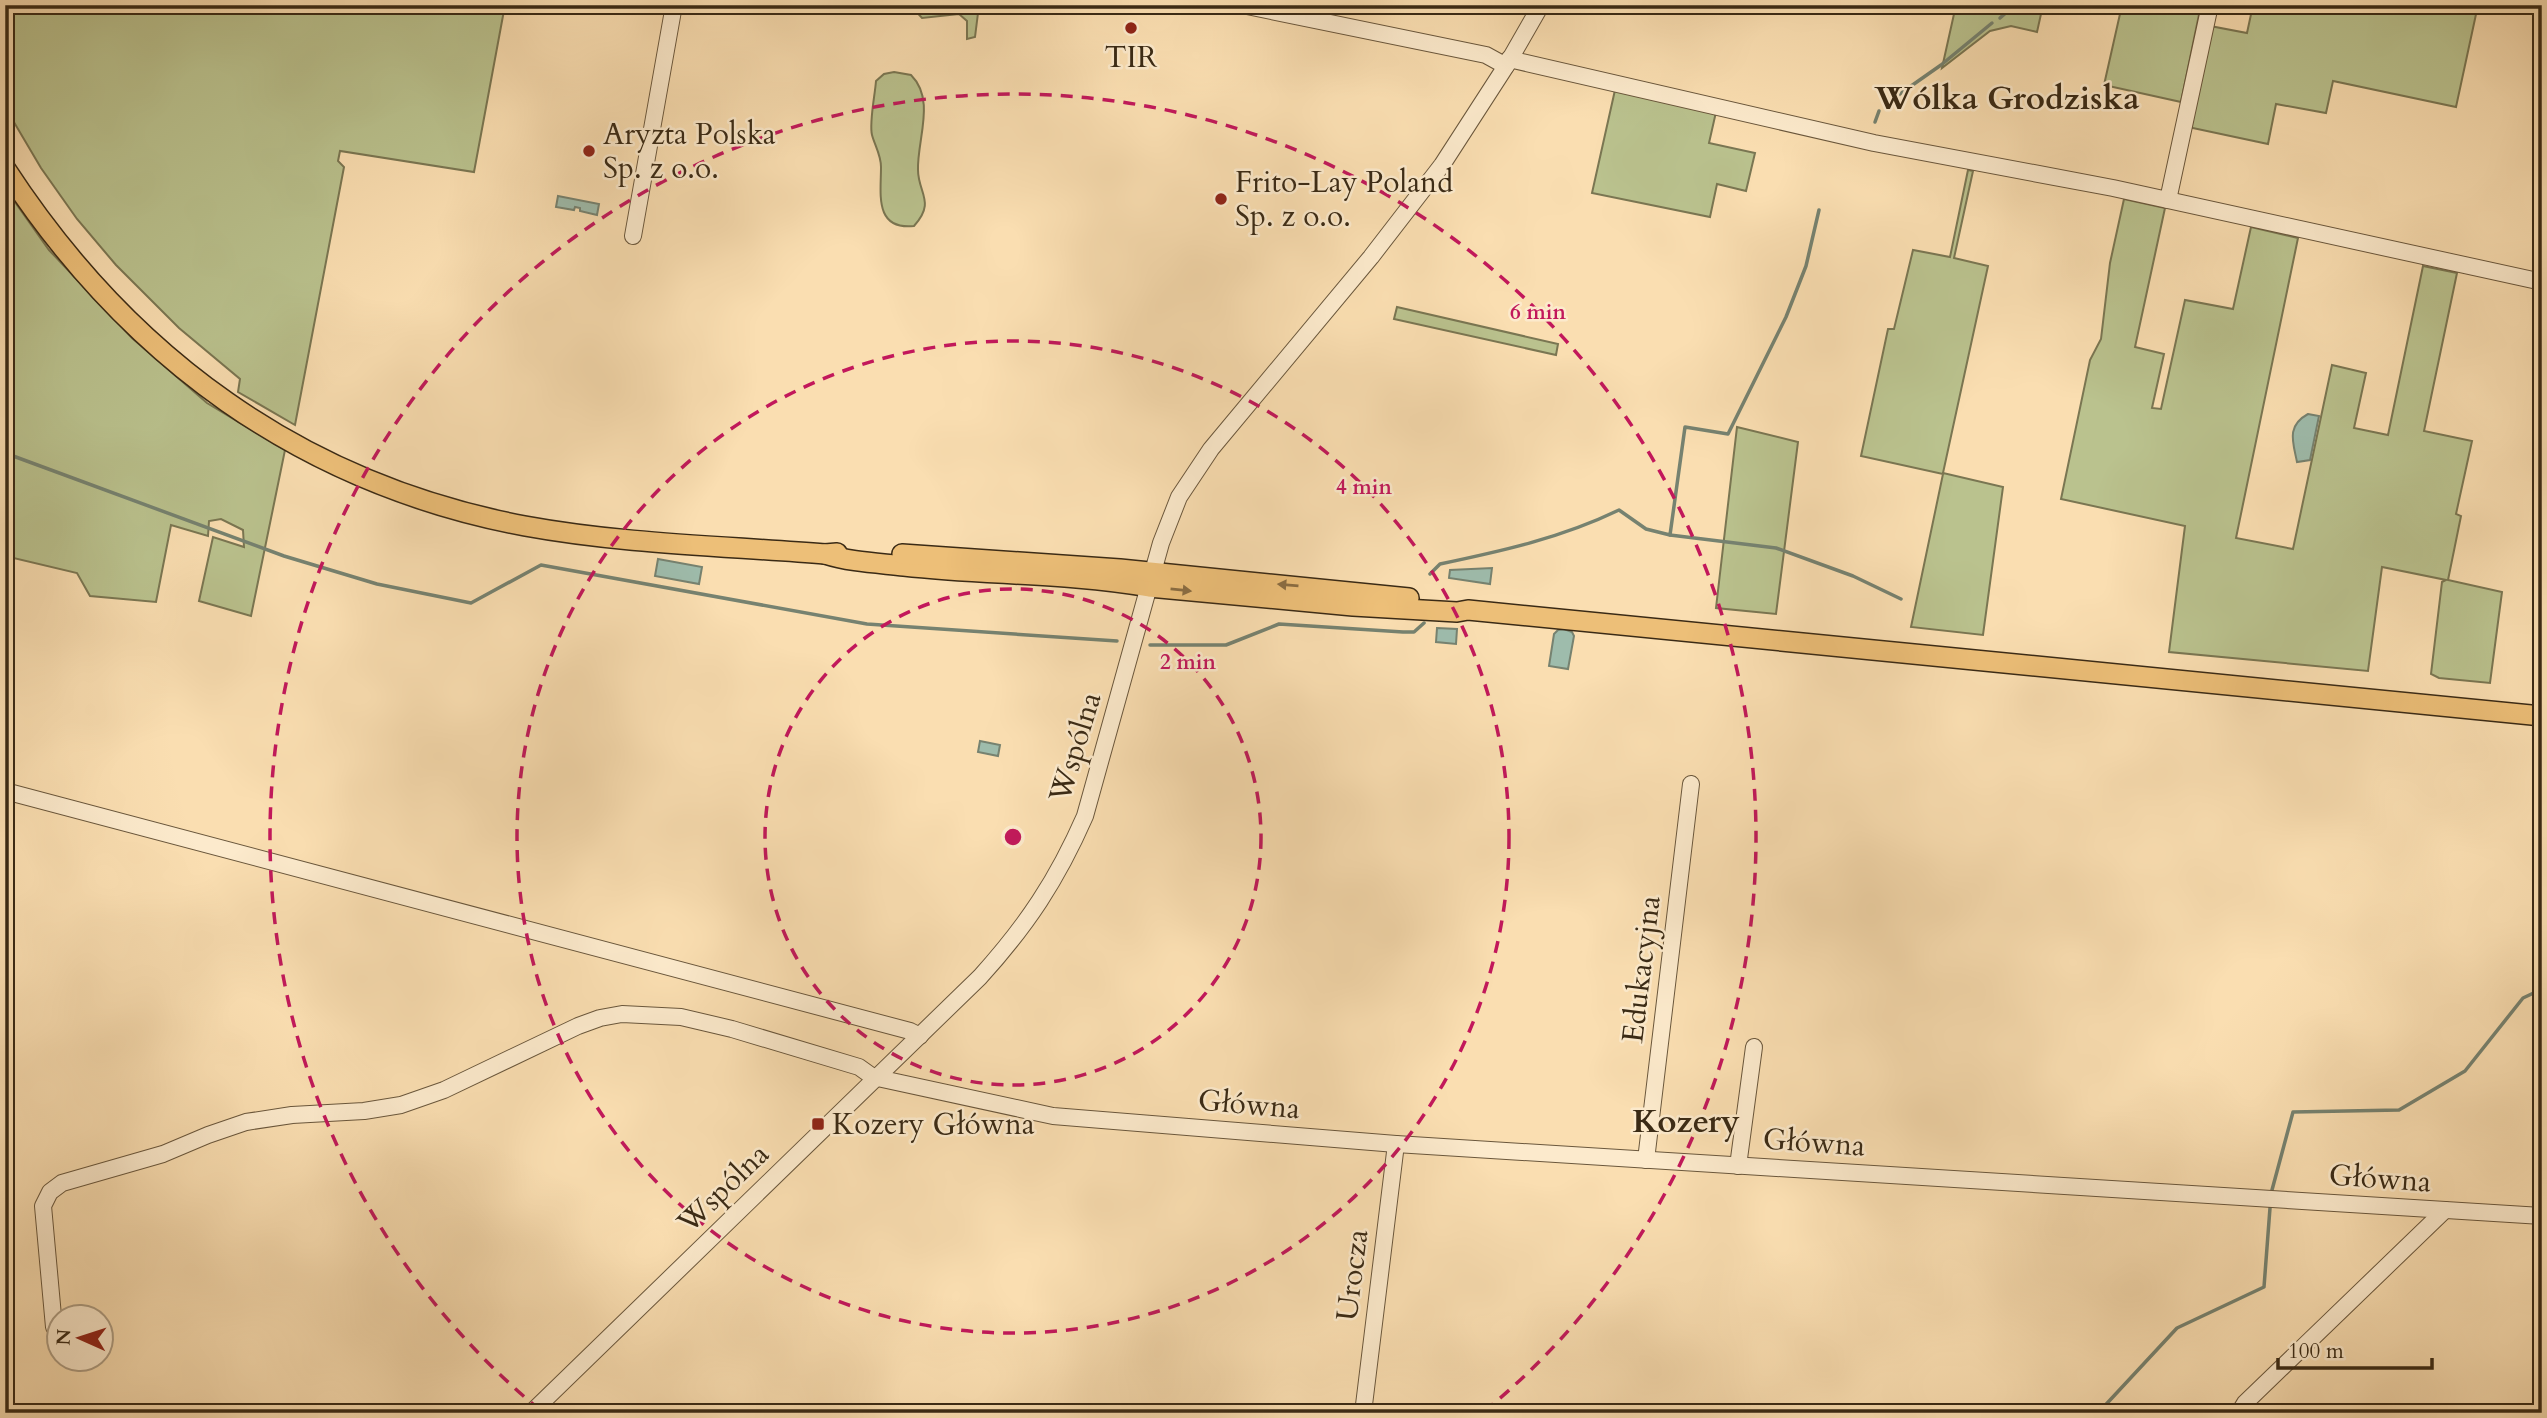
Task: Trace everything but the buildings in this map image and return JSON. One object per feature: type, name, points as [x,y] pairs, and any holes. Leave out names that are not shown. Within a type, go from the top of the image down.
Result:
[{"type":"main road","points":[[5,168],[83,273],[155,345],[195,379],[237,410],[336,465],[416,498],[471,514],[527,526],[609,538],[825,554],[844,552],[951,556],[1151,579],[1356,591],[1458,604],[1468,610],[2542,716]]},
{"type":"street","points":[[633,236],[674,5]]},
{"type":"street","points":[[1242,5],[1486,55],[1508,63],[1874,143],[2168,200],[2542,282]]},
{"type":"street","name":"Wspólna","points":[[531,1413],[920,1036],[1006,948],[1031,916],[1070,849],[1095,784],[1151,579],[1172,511],[1189,479],[1228,428],[1371,257],[1442,164],[1508,63],[1541,5]]},
{"type":"street","points":[[2168,200],[2210,5]]},
{"type":"street","name":"Edukacyjna","points":[[1646,1160],[1691,784]]},
{"type":"street","points":[[5,792],[910,1031],[920,1036]]},
{"type":"street","name":"Główna","points":[[52,1302],[43,1206],[50,1192],[62,1183],[163,1154],[246,1122],[401,1105],[444,1090],[578,1026],[622,1014],[681,1017],[732,1029],[859,1067],[877,1078],[1053,1116],[1396,1144],[2542,1216]]},
{"type":"street","points":[[1738,1166],[1754,1047]]},
{"type":"street","name":"Urocza","points":[[1363,1413],[1396,1144]]},
{"type":"street","points":[[2239,1413],[2245,1403],[2445,1210]]},
{"type":"green space","points":[[5,5],[505,5],[474,172],[340,151],[338,161],[344,167],[295,425],[238,392],[240,379],[179,328],[116,265],[77,219],[41,168],[5,107]]},
{"type":"green space","points":[[910,5],[979,5],[975,37],[967,39],[967,21],[959,14],[922,18]]},
{"type":"green space","points":[[1956,5],[2043,5],[2037,32],[2011,26],[1990,31],[1942,68]]},
{"type":"green space","points":[[2122,5],[2201,5],[2181,102],[2104,85]]},
{"type":"green space","points":[[2253,5],[2478,5],[2456,107],[2333,81],[2326,113],[2276,104],[2268,144],[2188,127],[2210,26],[2247,33]]},
{"type":"green space","points":[[894,72],[911,75],[918,85],[924,108],[918,170],[925,204],[914,226],[901,226],[892,222],[882,208],[881,163],[871,130],[876,81],[884,74]]},
{"type":"green space","points":[[1615,90],[1716,112],[1709,143],[1755,153],[1746,191],[1717,184],[1710,217],[1592,193]]},
{"type":"green space","points":[[1968,170],[1973,171],[1954,258],[1988,266],[1943,473],[2003,487],[1983,635],[1911,627],[1943,474],[1861,456],[1888,329],[1894,329],[1913,250],[1950,257]]},
{"type":"green space","points":[[5,188],[49,250],[132,338],[207,403],[285,450],[251,616],[199,601],[213,537],[244,547],[243,530],[221,519],[209,521],[208,536],[171,525],[156,602],[90,596],[77,573],[5,556]]},
{"type":"green space","points":[[2124,199],[2165,208],[2135,347],[2164,354],[2152,408],[2161,409],[2185,300],[2233,309],[2251,227],[2298,238],[2236,538],[2293,549],[2332,365],[2366,373],[2354,428],[2388,435],[2423,266],[2457,273],[2424,431],[2472,441],[2456,514],[2461,516],[2448,580],[2502,592],[2490,683],[2439,678],[2431,674],[2442,582],[2446,580],[2382,567],[2368,671],[2169,652],[2185,526],[2061,499],[2090,360],[2101,339],[2110,263]]},
{"type":"green space","points":[[1397,307],[1558,344],[1556,355],[1394,319]]},
{"type":"green space","points":[[1737,427],[1798,442],[1776,614],[1716,608]]},
{"type":"shaded area","points":[[558,196],[599,204],[597,215],[575,207],[574,210],[556,207]]},
{"type":"shaded area","points":[[2308,414],[2319,416],[2310,460],[2297,462],[2294,429]]},
{"type":"shaded area","points":[[658,559],[702,567],[699,584],[655,576]]},
{"type":"shaded area","points":[[1492,568],[1490,584],[1449,578],[1450,570]]},
{"type":"shaded area","points":[[1437,628],[1457,629],[1456,644],[1436,642]]},
{"type":"shaded area","points":[[1564,629],[1572,632],[1574,636],[1568,669],[1549,666],[1554,634]]},
{"type":"shaded area","points":[[980,741],[1000,745],[998,756],[978,752]]},
{"type":"waterway","points":[[2000,18],[2015,5]]},
{"type":"waterway","points":[[1894,98],[1941,65],[1992,23]]},
{"type":"waterway","points":[[1875,122],[1879,111]]},
{"type":"waterway","points":[[1430,574],[1440,564],[1553,536],[1619,510],[1646,529],[1670,535],[1685,427],[1728,434],[1786,317],[1806,266],[1819,210]]},
{"type":"waterway","points":[[5,453],[284,556],[377,584],[471,603],[541,565],[867,624],[1117,641]]},
{"type":"waterway","points":[[1670,535],[1776,548],[1853,576],[1901,599]]},
{"type":"waterway","points":[[1150,645],[1226,645],[1279,624],[1414,632],[1424,623]]},
{"type":"waterway","points":[[2272,1190],[2293,1112],[2399,1110],[2465,1071],[2523,998],[2542,989]]},
{"type":"waterway","points":[[2098,1413],[2177,1328],[2264,1287],[2270,1208]]},
{"type":"place","name":"TIR","points":[[1131,28]]},
{"type":"place","name":"Aryzta Polska Sp. z o.o.","points":[[589,151]]},
{"type":"place","name":"Frito-Lay Poland Sp. z o.o.","points":[[1221,199]]},
{"type":"place","name":"Kozery Główna","points":[[818,1124]]},
{"type":"district","name":"Wólka Grodziska","points":[[2007,97]]},
{"type":"district","name":"Kozery","points":[[1686,1120]]}]
